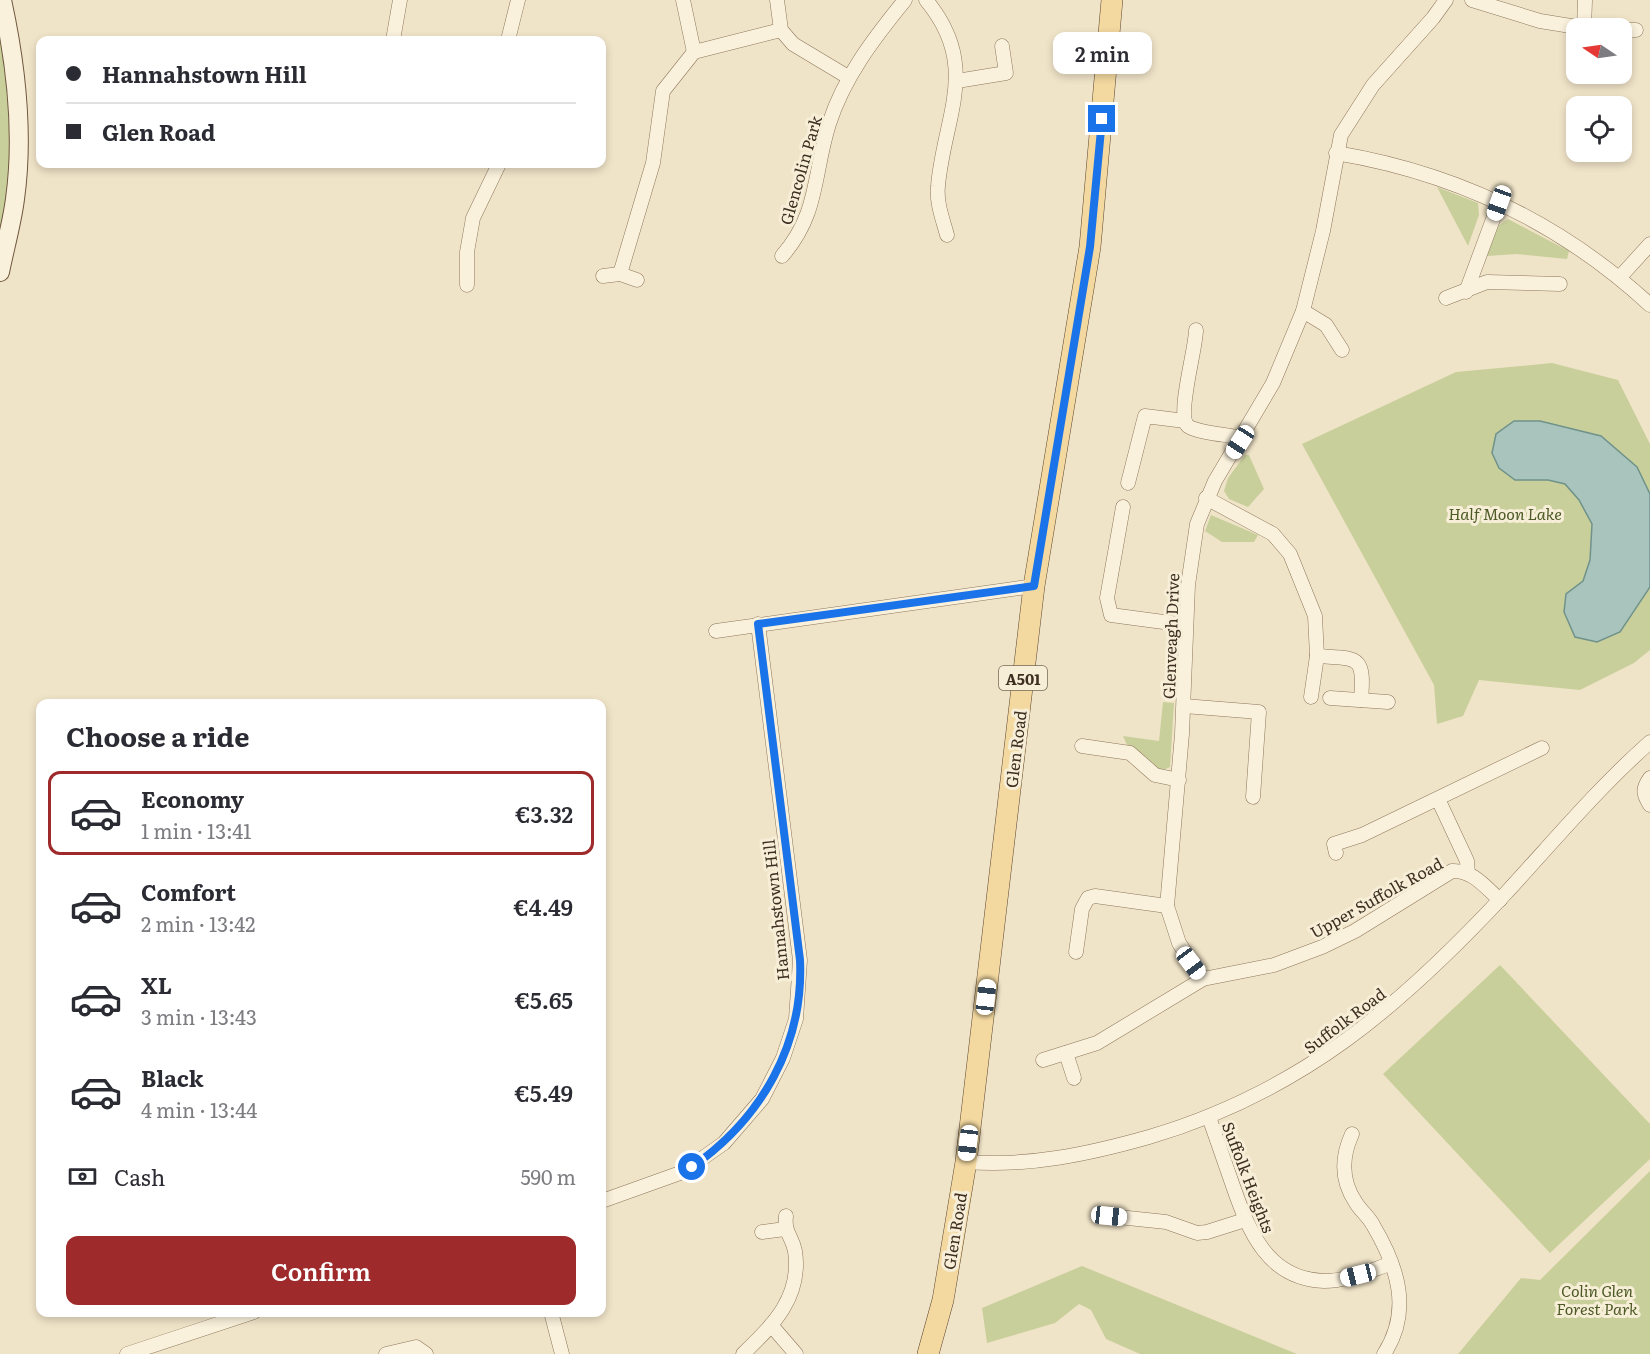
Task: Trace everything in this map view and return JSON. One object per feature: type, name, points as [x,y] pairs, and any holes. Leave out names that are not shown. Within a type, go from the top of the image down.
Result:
[{"type":"main road","points":[[0,272],[15,199],[19,147],[14,74],[2,0]]},
{"type":"main road","name":"Glen Road","points":[[928,1354],[943,1300],[966,1162],[1034,586],[1090,247],[1112,0]]},
{"type":"street","points":[[394,36],[400,0]]},
{"type":"street","points":[[509,36],[518,0]]},
{"type":"street","points":[[683,0],[694,52]]},
{"type":"street","points":[[777,0],[782,30],[793,44],[848,77]]},
{"type":"street","name":"Glencolin Park","points":[[782,256],[806,224],[829,123],[848,77],[905,0]]},
{"type":"street","points":[[926,0],[944,26],[957,81],[956,100],[937,188],[947,235]]},
{"type":"street","name":"Glenveagh Drive","points":[[1203,979],[1179,943],[1167,906],[1179,780],[1191,556],[1197,524],[1206,498],[1273,384],[1303,310],[1323,231],[1336,153],[1345,127],[1362,99],[1446,0]]},
{"type":"street","points":[[1472,0],[1540,21],[1566,25]]},
{"type":"street","points":[[1584,18],[1585,1]]},
{"type":"street","points":[[620,274],[653,163],[663,92],[694,52],[782,30]]},
{"type":"street","points":[[957,81],[1006,73],[1002,46]]},
{"type":"street","points":[[1336,153],[1415,169],[1447,179],[1499,203],[1558,234],[1620,277],[1650,304]]},
{"type":"street","points":[[467,285],[467,252],[473,218],[496,168]]},
{"type":"street","points":[[1466,292],[1499,203]]},
{"type":"street","points":[[1620,277],[1650,244]]},
{"type":"street","points":[[603,276],[620,274],[637,280]]},
{"type":"street","points":[[1446,298],[1487,282],[1560,284]]},
{"type":"street","points":[[1303,310],[1326,325],[1342,350]]},
{"type":"street","points":[[1196,330],[1196,346],[1183,410],[1185,421],[1191,428],[1243,438]]},
{"type":"street","points":[[1128,483],[1145,416],[1185,421]]},
{"type":"street","points":[[1206,498],[1272,534],[1286,548],[1310,599],[1315,616],[1317,656],[1311,698]]},
{"type":"street","points":[[1123,507],[1107,598],[1111,615],[1186,625]]},
{"type":"street","points":[[716,631],[1034,586]]},
{"type":"street","name":"Hannahstown Hill","points":[[606,1200],[683,1172],[724,1143],[762,1099],[783,1058],[796,1019],[800,960],[758,624]]},
{"type":"street","points":[[1317,656],[1354,660],[1360,665],[1363,673],[1361,700]]},
{"type":"street","points":[[1330,698],[1388,702]]},
{"type":"street","points":[[1184,706],[1259,712],[1253,797]]},
{"type":"street","name":"Suffolk Road","points":[[966,1162],[1029,1161],[1094,1152],[1209,1117],[1288,1079],[1358,1034],[1434,968],[1650,742]]},
{"type":"street","points":[[1082,746],[1130,753],[1155,775],[1179,780]]},
{"type":"street","points":[[1336,853],[1334,844],[1362,835],[1542,748]]},
{"type":"street","points":[[1647,800],[1644,789],[1650,778]]},
{"type":"street","points":[[1438,799],[1467,861],[1468,874]]},
{"type":"street","name":"Upper Suffolk Road","points":[[1043,1060],[1113,1035],[1162,1001],[1203,979],[1298,958],[1354,931],[1452,871],[1468,874],[1500,900]]},
{"type":"street","points":[[1076,952],[1082,909],[1088,898],[1095,896],[1167,906]]},
{"type":"street","points":[[1066,1053],[1074,1078]]},
{"type":"street","name":"Suffolk Heights","points":[[1209,1117],[1251,1234],[1268,1258],[1278,1267],[1309,1279],[1339,1280],[1390,1264]]},
{"type":"street","points":[[1352,1134],[1345,1149],[1343,1165],[1346,1179],[1357,1205],[1373,1225],[1399,1289],[1400,1320],[1397,1332],[1384,1354]]},
{"type":"street","points":[[1109,1216],[1166,1221],[1197,1233],[1245,1220]]},
{"type":"street","points":[[743,1354],[787,1305],[795,1276],[794,1247],[785,1223],[762,1232]]},
{"type":"street","points":[[128,1354],[239,1317]]},
{"type":"street","points":[[552,1317],[562,1354]]},
{"type":"street","points":[[771,1325],[796,1354]]},
{"type":"street","points":[[386,1354],[416,1347],[426,1354]]},
{"type":"green space","points":[[0,10],[19,147],[0,270]]},
{"type":"green space","points":[[1437,187],[1478,203],[1479,215],[1468,246]]},
{"type":"green space","points":[[1508,219],[1569,251],[1567,259],[1517,254],[1487,256],[1498,226]]},
{"type":"green space","name":"Half Moon Lake","points":[[1552,363],[1618,380],[1650,444],[1650,650],[1634,663],[1580,690],[1479,680],[1463,716],[1437,724],[1434,685],[1302,444],[1456,372]]},
{"type":"green space","points":[[1245,455],[1249,455],[1264,489],[1248,507],[1229,499],[1224,491],[1228,478]]},
{"type":"green space","points":[[1211,515],[1258,535],[1254,542],[1222,542],[1205,531]]},
{"type":"green space","points":[[1163,702],[1174,703],[1170,767],[1161,771],[1127,745],[1123,736],[1159,741]]},
{"type":"green space","points":[[1500,965],[1650,1124],[1650,1159],[1550,1253],[1383,1074]]},
{"type":"green space","name":"Colin Glen Forest Park","points":[[1650,1171],[1650,1354],[1458,1354],[1521,1278],[1540,1280]]},
{"type":"green space","points":[[1082,1266],[1297,1354],[1140,1354],[1106,1339],[1091,1310],[1079,1304],[1055,1323],[987,1343],[982,1308]]},
{"type":"water","name":"Half Moon Lake","points":[[1514,421],[1540,421],[1601,436],[1637,467],[1650,494],[1650,587],[1620,632],[1597,642],[1575,637],[1564,612],[1566,594],[1583,581],[1590,560],[1592,524],[1579,500],[1565,484],[1548,480],[1515,480],[1499,468],[1492,453],[1496,434]]},
{"type":"route","points":[[692,1167],[724,1143],[762,1099],[783,1058],[796,1019],[799,999],[800,960],[758,624],[1034,586],[1090,247],[1102,119]]}]
